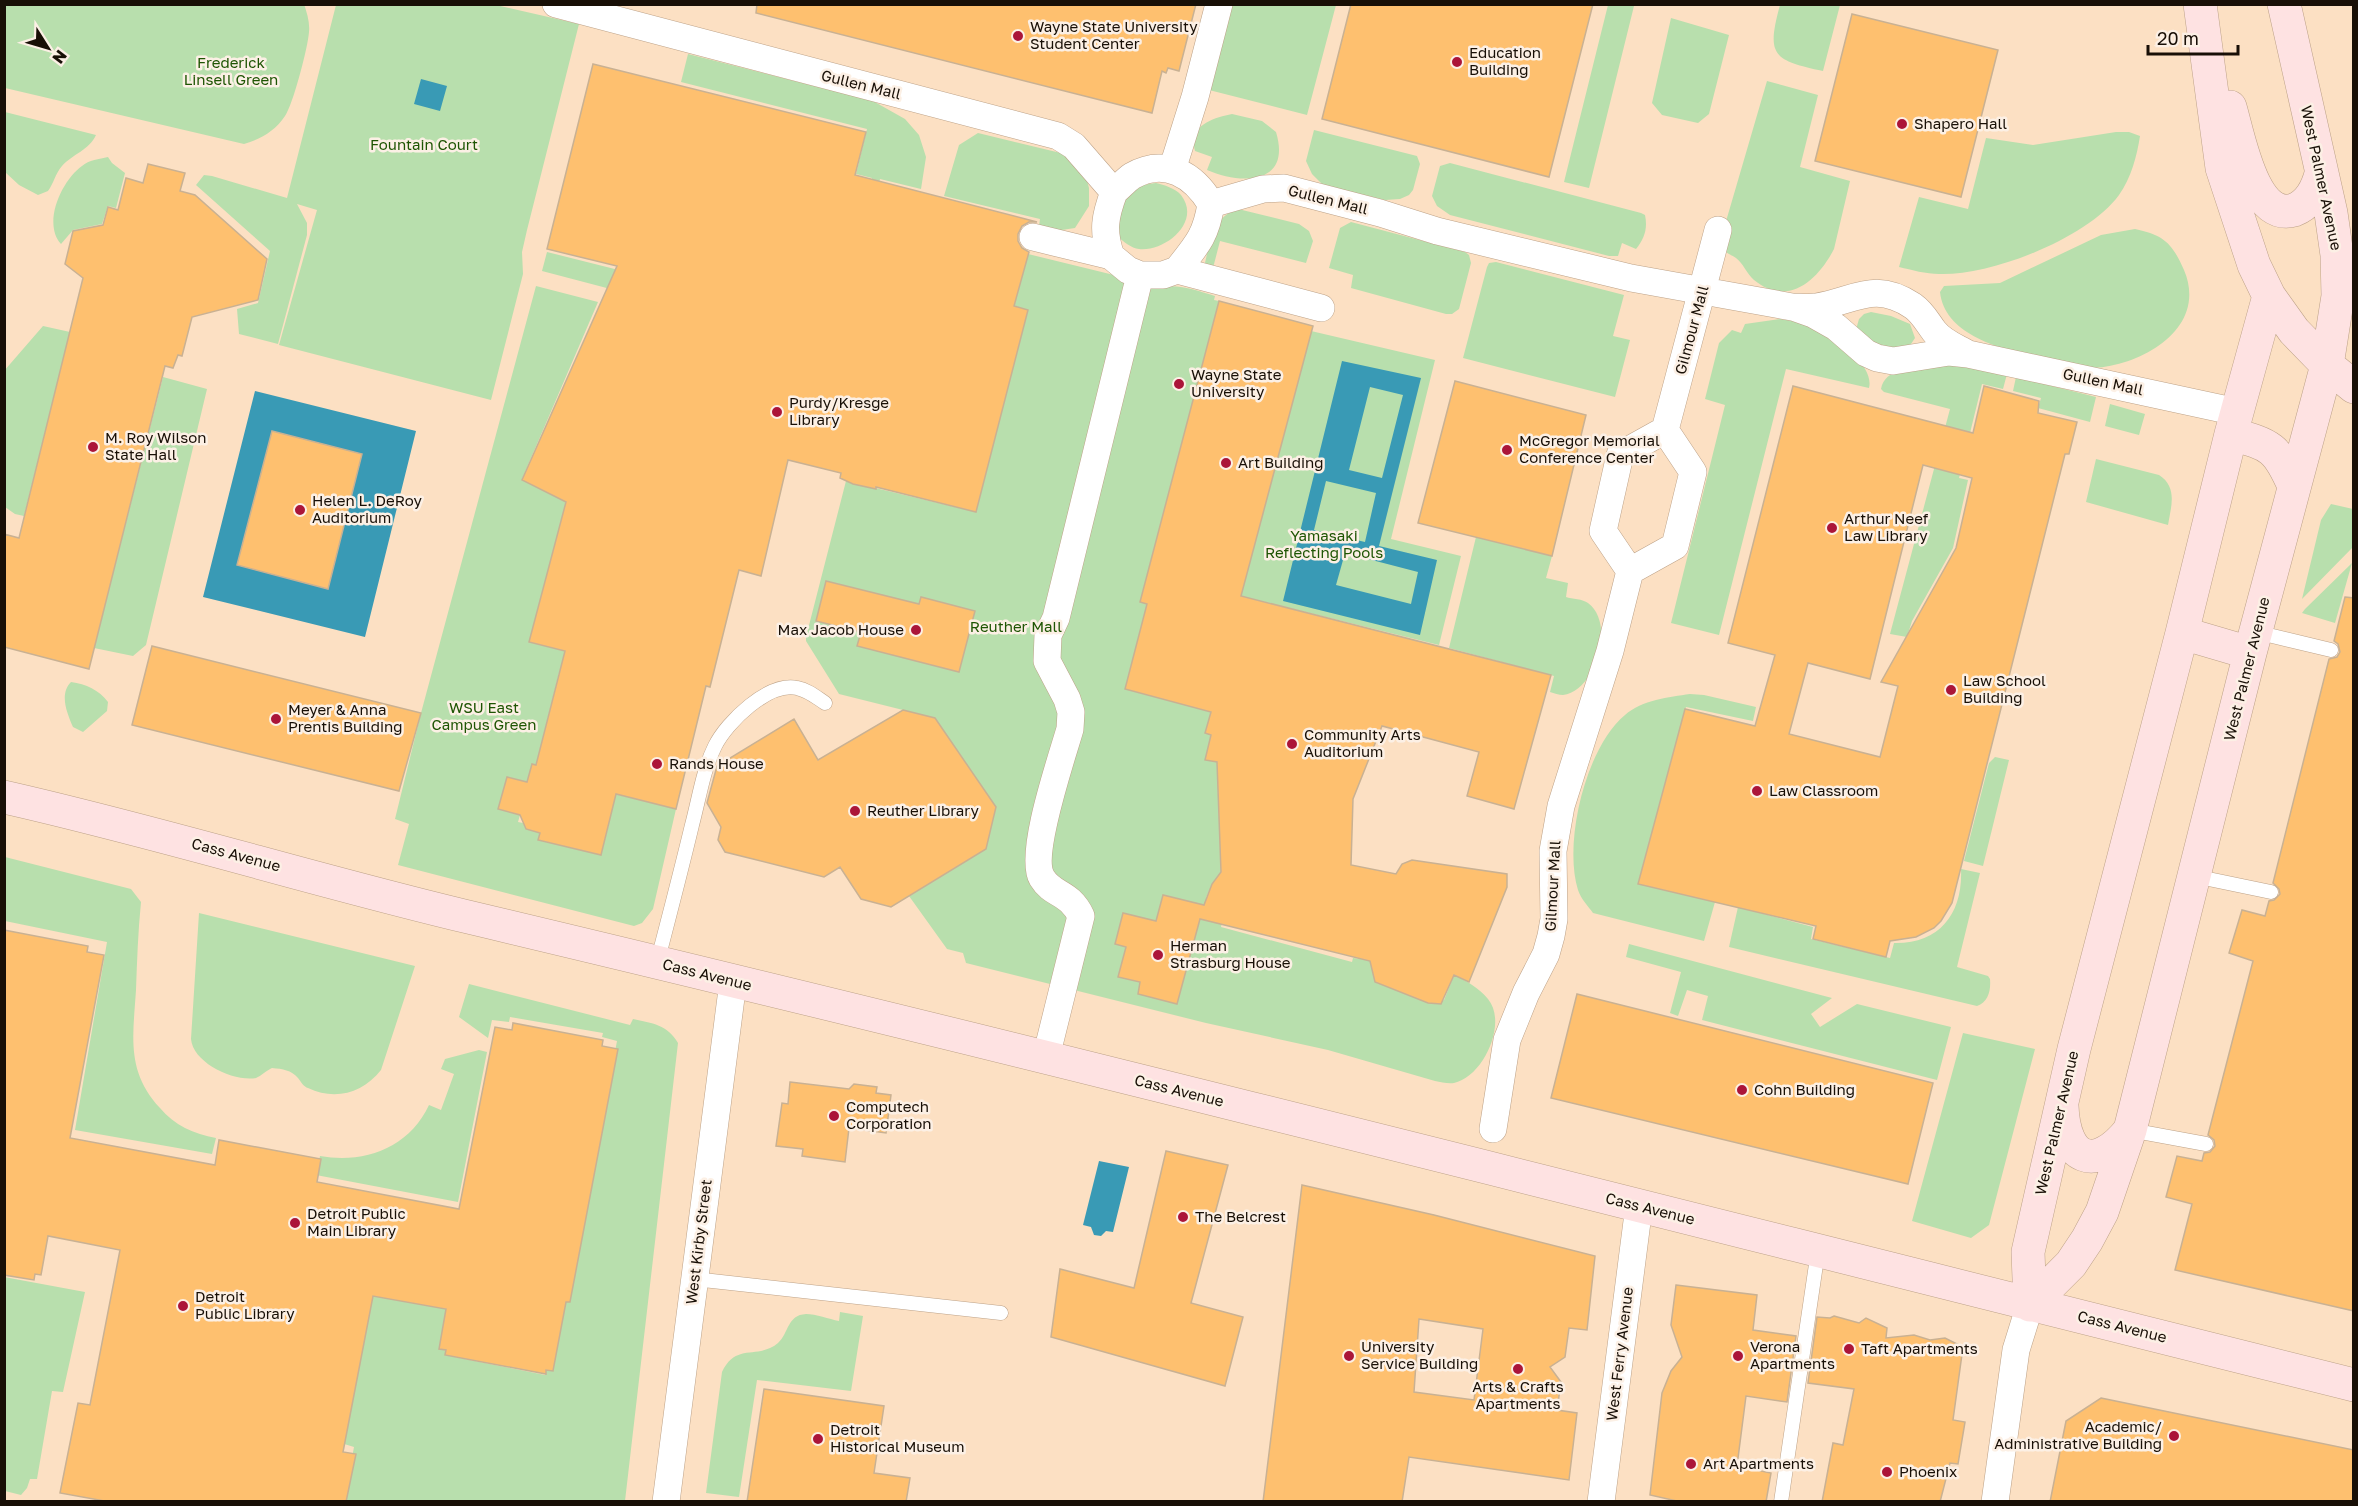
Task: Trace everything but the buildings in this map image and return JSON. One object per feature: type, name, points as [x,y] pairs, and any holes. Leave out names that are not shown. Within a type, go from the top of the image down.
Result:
[{"type":"street","name":"Gullen Mall","points":[[556,4],[1058,136],[1074,146],[1114,192]]},
{"type":"street","points":[[1172,170],[1195,97],[1218,4]]},
{"type":"street","points":[[2201,4],[2243,154],[2256,188],[2265,201],[2277,209],[2289,211],[2300,208],[2318,187],[2321,174]]},
{"type":"street","points":[[2201,4],[2222,168],[2254,265],[2270,296],[2294,331],[2327,365],[2354,387]]},
{"type":"street","name":"West Palmer Avenue","points":[[2030,1305],[2071,1264],[2087,1240],[2102,1212],[2130,1130],[2253,643],[2327,365],[2338,296],[2337,255],[2331,213],[2284,4]]},
{"type":"street","points":[[1033,237],[1111,256],[1128,270],[1140,275],[1163,275],[1177,270],[1207,228],[1211,204],[1203,190],[1192,179],[1172,170],[1152,170],[1132,176],[1114,192],[1107,211],[1105,238],[1111,256]]},
{"type":"street","name":"Gullen Mall","points":[[1211,204],[1263,189],[1284,188],[1487,244],[1631,278],[1792,307],[1813,314],[1836,327],[1866,353],[1877,358],[1893,361],[1949,352],[1968,354],[2234,423]]},
{"type":"street","name":"Gilmour Mall","points":[[1665,430],[1718,231]]},
{"type":"street","points":[[1177,270],[1321,308]]},
{"type":"street","points":[[1046,1057],[1081,916],[1071,899],[1048,886],[1040,876],[1039,869],[1040,841],[1070,729],[1071,712],[1067,699],[1047,661],[1048,635],[1056,618],[1140,275]]},
{"type":"street","name":"Gullen Mall","points":[[1792,307],[1816,307],[1864,294],[1881,292],[1894,295],[1924,316],[1935,332],[1947,342],[1968,354]]},
{"type":"street","name":"West Palmer Avenue","points":[[1995,1502],[2016,1350],[2030,1305],[2028,1252],[2062,1101],[2234,423],[2270,296]]},
{"type":"street","points":[[2234,423],[2279,455],[2294,486]]},
{"type":"street","points":[[1665,430],[1693,472],[1676,546],[1630,571],[1603,531],[1620,455],[1665,430]]},
{"type":"street","name":"Gilmour Mall","points":[[1493,1129],[1507,1040],[1526,993],[1546,954],[1551,936],[1554,919],[1553,851],[1561,806],[1610,651],[1630,571]]},
{"type":"street","points":[[2182,633],[2253,643]]},
{"type":"street","name":"Cass Avenue","points":[[4,797],[173,838],[385,896],[1046,1057],[2354,1385]]},
{"type":"street","name":"West Kirby Street","points":[[666,1502],[733,982]]},
{"type":"street","points":[[2062,1101],[2063,1124],[2068,1138],[2074,1149],[2086,1156],[2097,1157],[2110,1151],[2130,1130]]},
{"type":"street","name":"West Ferry Avenue","points":[[1601,1502],[1639,1206]]},
{"type":"lane","points":[[2253,643],[2331,650]]},
{"type":"lane","points":[[657,963],[703,780],[714,747],[727,727],[741,712],[759,699],[789,687],[811,693],[825,703]]},
{"type":"lane","points":[[2194,876],[2271,892]]},
{"type":"lane","points":[[2130,1130],[2206,1144]]},
{"type":"lane","points":[[1781,1502],[1818,1251]]},
{"type":"lane","points":[[694,1279],[1001,1312]]},
{"type":"green space","name":"Frederick Linsell Green","points":[[304,4],[309,25],[308,39],[300,76],[288,110],[272,130],[244,144],[5,88],[5,5]]},
{"type":"green space","name":"Fountain Court","points":[[336,5],[496,5],[579,24],[527,230],[522,252],[523,274],[491,400],[279,345],[317,210],[297,204],[307,223],[307,235],[278,344],[239,334],[237,309],[258,303],[270,251],[196,185],[204,175],[212,176],[287,198]]},
{"type":"green space","points":[[1231,5],[1336,5],[1307,115],[1209,90]]},
{"type":"green space","points":[[1608,5],[1634,6],[1589,188],[1564,182]]},
{"type":"green space","points":[[1780,5],[1840,5],[1823,71],[1793,63],[1777,53],[1774,35]]},
{"type":"green space","points":[[1671,18],[1729,35],[1709,114],[1698,123],[1662,115],[1652,103]]},
{"type":"green space","points":[[688,54],[873,101],[905,119],[919,135],[926,157],[921,189],[880,179],[835,358],[660,302],[542,271],[547,252],[826,322],[862,220],[872,178],[856,174],[867,129],[681,82]]},
{"type":"green space","points":[[1767,81],[1818,95],[1800,167],[1850,181],[1834,249],[1820,271],[1811,280],[1790,291],[1767,288],[1754,280],[1738,260],[1725,251],[1722,235]]},
{"type":"green space","points":[[4,112],[96,135],[85,148],[62,166],[48,191],[38,195],[19,185],[5,172]]},
{"type":"green space","points":[[1232,114],[1262,121],[1276,132],[1279,149],[1277,162],[1270,171],[1248,179],[1220,175],[1207,170],[1212,157],[1195,151],[1195,135],[1204,124]]},
{"type":"green space","points":[[1314,130],[1417,156],[1420,164],[1413,190],[1409,195],[1400,199],[1385,200],[1323,185],[1312,174],[1306,161]]},
{"type":"green space","points":[[2129,132],[2140,136],[2133,167],[2119,195],[2085,226],[2037,251],[1985,269],[1939,274],[1899,267],[1919,197],[1968,209],[1986,138],[2033,145]]},
{"type":"green space","points":[[978,133],[1069,155],[1085,173],[1089,188],[1089,206],[1075,228],[1055,231],[1039,226],[1040,219],[944,196],[959,145]]},
{"type":"green space","points":[[108,157],[125,173],[116,208],[108,206],[102,224],[73,230],[61,244],[53,225],[57,202],[62,191],[82,166]]},
{"type":"green space","points":[[1450,163],[1641,213],[1645,215],[1646,220],[1643,238],[1636,249],[1622,243],[1618,256],[1609,256],[1450,215],[1437,206],[1432,196],[1440,166]]},
{"type":"green space","points":[[1156,183],[1173,189],[1181,195],[1186,205],[1187,215],[1184,225],[1169,240],[1149,249],[1139,249],[1118,237],[1121,208],[1129,194],[1135,189]]},
{"type":"green space","points":[[1238,209],[1299,224],[1309,231],[1313,241],[1306,263],[1220,241],[1213,268],[1204,267],[1217,225],[1229,213]]},
{"type":"green space","points":[[1351,222],[1465,252],[1469,255],[1471,263],[1459,309],[1452,314],[1446,314],[1351,288],[1353,275],[1329,268],[1340,228]]},
{"type":"green space","points":[[2135,229],[2160,237],[2171,247],[2184,270],[2189,291],[2187,310],[2178,327],[2165,341],[2129,361],[2086,368],[2021,354],[1985,342],[1968,333],[1955,322],[1945,308],[1940,292],[1944,286],[2000,283],[2101,235]]},
{"type":"green space","name":"Reuther Mall","points":[[1028,254],[1163,287],[1189,288],[1215,296],[1214,300],[1219,301],[1140,602],[1147,604],[1125,689],[1211,712],[1205,733],[1211,735],[1206,760],[1217,762],[1221,872],[1206,898],[1225,909],[1221,927],[1352,962],[1353,958],[1377,961],[1373,975],[1377,983],[1433,1004],[1444,1000],[1454,975],[1468,982],[1488,999],[1495,1021],[1494,1035],[1483,1060],[1465,1079],[1454,1083],[1435,1081],[1328,1050],[1206,1023],[966,963],[963,953],[947,949],[909,896],[986,849],[996,807],[935,718],[839,694],[806,641],[806,637],[846,481],[976,512],[1028,310],[1014,307]]},
{"type":"green space","points":[[1496,262],[1624,295],[1613,336],[1630,340],[1615,397],[1463,358],[1487,267],[1489,263]]},
{"type":"green space","name":"WSU East Campus Green","points":[[536,286],[598,302],[522,479],[566,502],[529,642],[568,652],[559,673],[536,765],[532,764],[527,782],[507,777],[498,809],[520,815],[518,822],[523,823],[526,829],[540,833],[538,840],[601,855],[609,824],[604,822],[630,750],[619,795],[676,809],[653,909],[642,923],[634,926],[398,865],[409,824],[395,819],[421,713]]},
{"type":"green space","points":[[1871,312],[1891,316],[1910,324],[1915,338],[1911,344],[1901,350],[1862,342],[1855,333],[1859,319]]},
{"type":"green space","points":[[1780,319],[1818,329],[1843,345],[1863,365],[1869,380],[1869,388],[1786,369],[1719,635],[1671,623],[1725,405],[1705,399],[1719,343],[1732,330],[1741,333],[1745,324]]},
{"type":"green space","points":[[43,326],[70,332],[24,516],[15,514],[5,507],[4,371]]},
{"type":"green space","name":"Yamasaki Reflecting Pools","points":[[1311,331],[1435,360],[1391,539],[1461,556],[1439,645],[1241,596]]},
{"type":"green space","points":[[1929,364],[1963,365],[2007,374],[2003,389],[1982,384],[1959,478],[1968,480],[1953,548],[1912,621],[1907,637],[1890,634],[1950,409],[1884,392],[1881,389],[1893,373]]},
{"type":"green space","points":[[163,377],[207,389],[146,645],[133,656],[94,648]]},
{"type":"green space","points":[[2016,377],[2096,397],[2090,422],[2038,408],[2041,398],[2013,391]]},
{"type":"green space","points":[[2110,404],[2145,414],[2139,435],[2105,426]]},
{"type":"green space","points":[[2096,459],[2159,475],[2165,480],[2169,485],[2172,498],[2168,525],[2086,502]]},
{"type":"green space","points":[[2331,504],[2353,509],[2353,547],[2302,599],[2321,520]]},
{"type":"green space","points":[[1476,537],[1552,556],[1546,578],[1568,583],[1566,597],[1588,603],[1596,613],[1601,625],[1598,655],[1585,682],[1575,691],[1563,695],[1550,692],[1554,676],[1449,648]]},
{"type":"green space","points":[[2352,563],[2335,623],[2302,613],[2305,609]]},
{"type":"green space","points":[[71,682],[92,688],[108,702],[107,711],[83,732],[73,727],[67,710],[65,692]]},
{"type":"green space","points":[[1690,694],[1756,707],[1753,721],[1686,707],[1638,883],[1715,902],[1704,941],[1593,913],[1579,893],[1574,870],[1576,822],[1581,796],[1599,749],[1611,730],[1625,715],[1639,706],[1673,696]]},
{"type":"green space","points":[[1995,757],[2009,760],[1983,866],[1964,861],[1989,763]]},
{"type":"green space","points":[[5,857],[131,889],[141,902],[133,1038],[137,1067],[141,1081],[149,1094],[166,1114],[185,1128],[216,1138],[212,1154],[75,1130],[107,942],[5,921]]},
{"type":"green space","points":[[1961,869],[1980,873],[1957,967],[1988,976],[1990,979],[1988,996],[1977,1006],[1729,947],[1738,907],[1813,927],[1811,939],[1890,958],[1894,943],[1924,938],[1936,932],[1946,923],[1958,899]]},
{"type":"green space","points":[[199,913],[415,966],[381,1070],[374,1078],[357,1089],[328,1094],[307,1087],[295,1075],[283,1069],[272,1068],[256,1078],[237,1077],[216,1069],[199,1056],[193,1048],[191,1039]]},
{"type":"green space","points":[[1629,944],[1832,998],[1811,1014],[1820,1027],[1857,1004],[1951,1027],[1937,1080],[1702,1020],[1708,996],[1687,990],[1678,1016],[1670,1013],[1681,972],[1626,957]]},
{"type":"green space","points":[[469,984],[630,1025],[633,1019],[653,1024],[669,1032],[678,1043],[625,1501],[344,1501],[354,1447],[341,1443],[369,1295],[446,1309],[439,1349],[446,1350],[445,1355],[545,1375],[566,1297],[569,1297],[617,1041],[602,1037],[603,1033],[510,1017],[509,1022],[492,1020],[488,1038],[459,1017]]},
{"type":"green space","points":[[1963,1033],[2035,1049],[1989,1225],[1971,1238],[1912,1221]]},
{"type":"green space","points":[[479,1050],[487,1052],[458,1202],[316,1175],[320,1156],[353,1157],[384,1150],[410,1132],[429,1105],[441,1110],[454,1074],[441,1069],[445,1059]]},
{"type":"green space","points":[[4,1277],[85,1292],[63,1392],[52,1391],[37,1479],[30,1479],[21,1495],[5,1491]]},
{"type":"green space","points":[[840,1312],[863,1316],[851,1391],[757,1380],[739,1497],[706,1493],[722,1372],[728,1363],[741,1354],[770,1348],[778,1343],[792,1321],[800,1315],[814,1315],[839,1321]]},
{"type":"water","points":[[421,79],[447,86],[440,111],[414,104]]},
{"type":"water","name":"Yamasaki Reflecting Pools","points":[[1342,361],[1421,378],[1379,546],[1437,560],[1420,635],[1283,601]],"holes":[[[1370,387],[1403,395],[1382,478],[1349,470]],[[1326,481],[1376,493],[1365,542],[1314,530]],[[1345,553],[1418,572],[1411,604],[1336,585]]]},
{"type":"water","points":[[255,391],[416,431],[365,637],[203,597]]},
{"type":"water","points":[[1099,1161],[1129,1167],[1113,1232],[1106,1231],[1101,1236],[1094,1235],[1091,1227],[1083,1225]]},
{"type":"place","name":"Wayne State University Student Center","points":[[1018,36]]},
{"type":"place","name":"Education Building","points":[[1457,62]]},
{"type":"place","name":"Shapero Hall","points":[[1902,124]]},
{"type":"place","name":"Wayne State University","points":[[1179,384]]},
{"type":"place","name":"Purdy/Kresge Library","points":[[777,412]]},
{"type":"place","name":"M. Roy Wilson State Hall","points":[[93,447]]},
{"type":"place","name":"McGregor Memorial Conference Center","points":[[1507,450]]},
{"type":"place","name":"Art Building","points":[[1226,463]]},
{"type":"place","name":"Helen L. DeRoy Auditorium","points":[[300,510]]},
{"type":"place","name":"Arthur Neef Law Library","points":[[1832,528]]},
{"type":"place","name":"Max Jacob House","points":[[916,630]]},
{"type":"place","name":"Law School Building","points":[[1951,690]]},
{"type":"place","name":"Meyer & Anna Prentis Building","points":[[276,719]]},
{"type":"place","name":"Community Arts Auditorium","points":[[1292,744]]},
{"type":"place","name":"Rands House","points":[[657,764]]},
{"type":"place","name":"Law Classroom","points":[[1757,791]]},
{"type":"place","name":"Reuther Library","points":[[855,811]]},
{"type":"place","name":"Herman Strasburg House","points":[[1158,955]]},
{"type":"place","name":"Cohn Building","points":[[1742,1090]]},
{"type":"place","name":"Computech Corporation","points":[[834,1116]]},
{"type":"place","name":"The Belcrest","points":[[1183,1217]]},
{"type":"place","name":"Detroit Public Main Library","points":[[295,1223]]},
{"type":"place","name":"Detroit Public Library","points":[[183,1306]]},
{"type":"place","name":"Taft Apartments","points":[[1849,1349]]},
{"type":"place","name":"University Service Building","points":[[1349,1356]]},
{"type":"place","name":"Verona Apartments","points":[[1738,1356]]},
{"type":"place","name":"Arts & Crafts Apartments","points":[[1518,1369]]},
{"type":"place","name":"Academic/ Administrative Building","points":[[2174,1436]]},
{"type":"place","name":"Detroit Historical Museum","points":[[818,1439]]},
{"type":"place","name":"Art Apartments","points":[[1691,1464]]},
{"type":"place","name":"Phoenix","points":[[1887,1472]]}]
